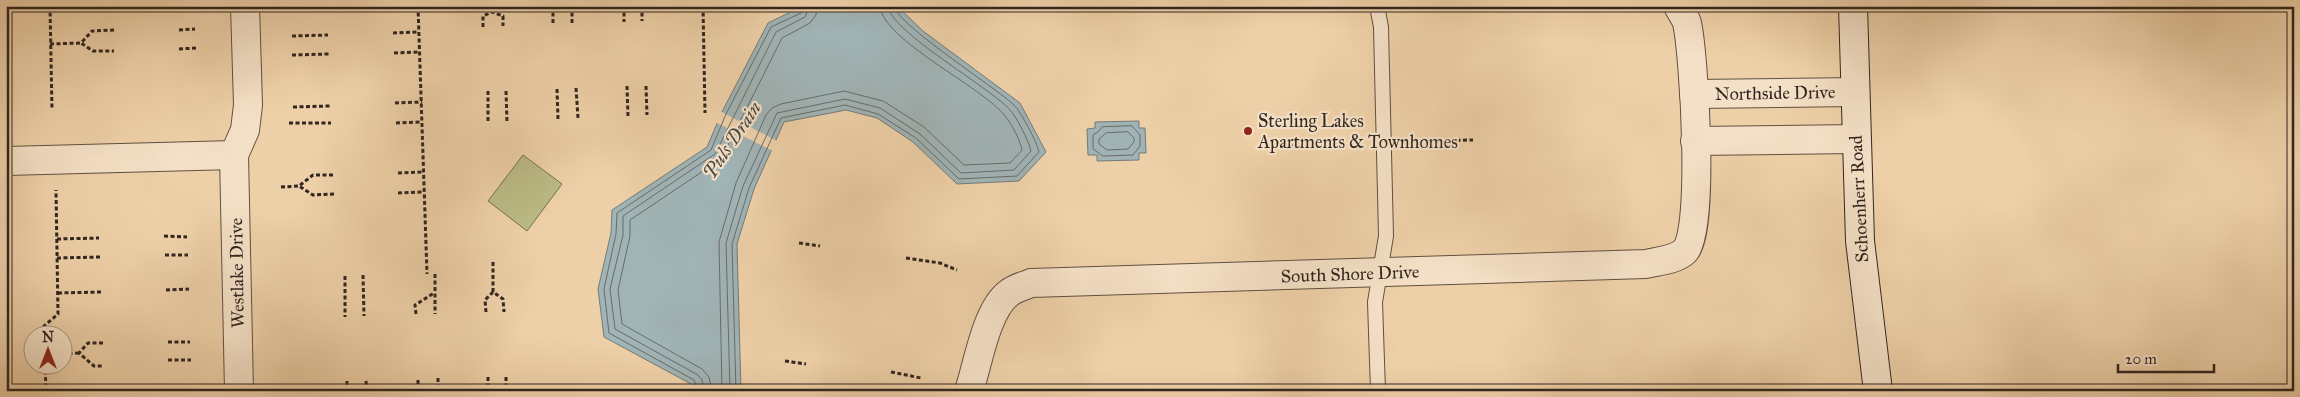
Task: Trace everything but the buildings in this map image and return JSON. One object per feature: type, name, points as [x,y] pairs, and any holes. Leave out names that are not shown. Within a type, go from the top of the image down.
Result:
[{"type":"street","name":"Westlake Drive","points":[[240,391],[234,155],[245,130],[248,105],[245,6]]},
{"type":"street","name":"Northside Drive","points":[[1678,6],[1687,21],[1694,117],[1855,92]]},
{"type":"street","name":"Schoenherr Road","points":[[1853,6],[1860,241],[1878,391]]},
{"type":"street","points":[[1694,117],[1856,139]]},
{"type":"street","name":"South Shore Drive","points":[[969,391],[991,318],[998,305],[1010,292],[1031,283],[1646,264],[1670,259],[1686,250],[1692,238],[1696,210],[1694,117]]},
{"type":"street","points":[[6,161],[234,155]]},
{"type":"lane","points":[[1377,6],[1381,27],[1386,236],[1376,302],[1378,391]]},
{"type":"path","points":[[50,6],[52,110]]},
{"type":"path","points":[[418,6],[427,274]]},
{"type":"path","points":[[492,6],[492,12]]},
{"type":"path","points":[[553,6],[554,24]]},
{"type":"path","points":[[572,6],[572,23]]},
{"type":"path","points":[[624,6],[624,22]]},
{"type":"path","points":[[642,6],[642,21]]},
{"type":"path","points":[[703,6],[706,113]]},
{"type":"path","points":[[483,27],[483,16],[492,12],[503,16],[503,26]]},
{"type":"path","points":[[179,30],[195,29]]},
{"type":"path","points":[[81,43],[92,31],[114,30]]},
{"type":"path","points":[[393,33],[419,32]]},
{"type":"path","points":[[292,36],[328,35]]},
{"type":"path","points":[[50,44],[81,43],[93,51],[114,51]]},
{"type":"path","points":[[179,48],[196,48]]},
{"type":"path","points":[[394,53],[420,52]]},
{"type":"path","points":[[292,55],[329,54]]},
{"type":"path","points":[[627,86],[628,116]]},
{"type":"path","points":[[646,86],[647,115]]},
{"type":"path","points":[[576,88],[578,118]]},
{"type":"path","points":[[557,89],[558,119]]},
{"type":"path","points":[[488,91],[488,123]]},
{"type":"path","points":[[506,91],[507,122]]},
{"type":"path","points":[[395,103],[422,102]]},
{"type":"path","points":[[293,107],[330,106]]},
{"type":"path","points":[[396,123],[422,122]]},
{"type":"path","points":[[288,123],[331,123]]},
{"type":"path","points":[[1424,141],[1473,140]]},
{"type":"path","points":[[1278,146],[1340,144]]},
{"type":"path","points":[[398,173],[424,172]]},
{"type":"path","points":[[281,187],[299,186],[313,175],[333,174]]},
{"type":"path","points":[[46,324],[58,314],[55,186]]},
{"type":"path","points":[[299,186],[313,195],[334,194]]},
{"type":"path","points":[[398,193],[424,192]]},
{"type":"path","points":[[164,236],[188,237]]},
{"type":"path","points":[[57,239],[99,238]]},
{"type":"path","points":[[799,243],[820,246]]},
{"type":"path","points":[[165,255],[188,255]]},
{"type":"path","points":[[57,258],[100,257]]},
{"type":"path","points":[[906,258],[940,263],[957,270]]},
{"type":"path","points":[[486,312],[485,300],[493,292],[493,262]]},
{"type":"path","points":[[435,274],[435,314]]},
{"type":"path","points":[[363,275],[364,316]]},
{"type":"path","points":[[345,276],[345,316]]},
{"type":"path","points":[[166,290],[189,289]]},
{"type":"path","points":[[58,293],[101,292]]},
{"type":"path","points":[[493,292],[503,300],[504,312]]},
{"type":"path","points":[[416,314],[415,305],[435,293]]},
{"type":"path","points":[[168,342],[190,342]]},
{"type":"path","points":[[79,353],[88,343],[103,343]]},
{"type":"path","points":[[72,353],[79,353],[94,366],[104,366]]},
{"type":"path","points":[[168,360],[191,360]]},
{"type":"path","points":[[785,361],[806,364]]},
{"type":"path","points":[[891,372],[921,378]]},
{"type":"path","points":[[45,374],[46,391]]},
{"type":"path","points":[[488,377],[488,391]]},
{"type":"path","points":[[506,377],[506,391]]},
{"type":"path","points":[[438,378],[438,391]]},
{"type":"path","points":[[418,380],[418,391]]},
{"type":"path","points":[[347,381],[348,391]]},
{"type":"path","points":[[366,381],[367,391]]},
{"type":"shaded area","points":[[523,155],[562,184],[527,231],[488,201]]},
{"type":"water","name":"Puls Drain","points":[[803,6],[897,6],[923,31],[1020,103],[1046,152],[1019,181],[957,184],[913,142],[877,118],[846,110],[784,122],[754,189],[737,244],[741,391],[694,391],[691,384],[604,337],[598,289],[611,233],[612,210],[707,147],[722,112],[768,23]]},
{"type":"water","points":[[1139,121],[1139,128],[1145,128],[1146,153],[1139,153],[1139,160],[1097,161],[1097,155],[1088,155],[1087,129],[1095,128],[1095,122]]},
{"type":"pier","points":[[720,111],[777,141],[773,151],[715,122]]},
{"type":"place","name":"Sterling Lakes Apartments & Townhomes","points":[[1248,131]]}]
